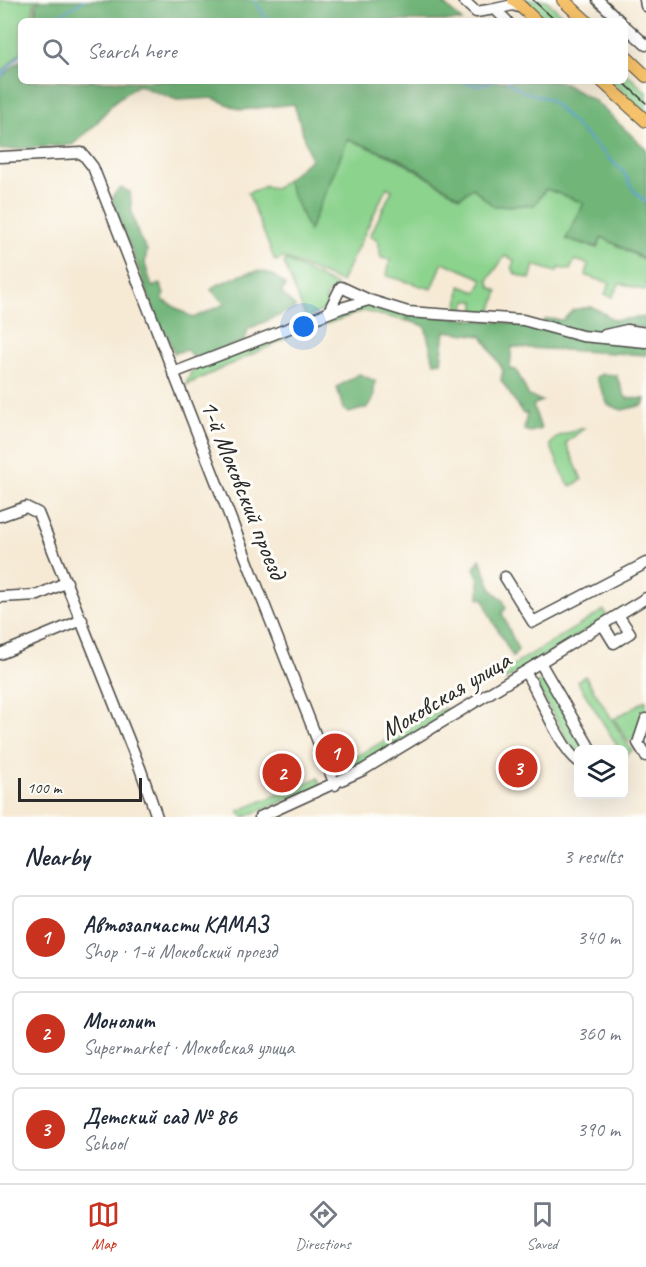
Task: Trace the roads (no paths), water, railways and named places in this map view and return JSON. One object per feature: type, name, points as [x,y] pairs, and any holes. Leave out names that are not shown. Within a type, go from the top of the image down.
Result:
[{"type":"main road","points":[[563,0],[583,18]]},
{"type":"main road","points":[[518,4],[534,18]]},
{"type":"main road","points":[[628,59],[646,76]]},
{"type":"main road","points":[[605,84],[646,121]]},
{"type":"street","points":[[463,0],[477,12],[518,4]]},
{"type":"street","points":[[598,0],[617,18]]},
{"type":"street","points":[[645,0],[646,6]]},
{"type":"street","points":[[495,9],[504,18]]},
{"type":"street","points":[[628,29],[646,45]]},
{"type":"street","points":[[628,59],[637,66],[646,66]]},
{"type":"street","name":"1-й Моковский проезд","points":[[0,157],[82,153],[93,167],[335,785]]},
{"type":"street","points":[[328,313],[341,287],[369,300],[408,312],[523,320],[593,337],[646,342]]},
{"type":"street","points":[[173,373],[328,313],[369,300]]},
{"type":"street","points":[[593,337],[627,330],[646,333]]},
{"type":"street","points":[[0,516],[26,507],[38,513],[67,582],[157,817]]},
{"type":"street","points":[[505,576],[533,622],[646,563]]},
{"type":"street","points":[[0,597],[38,595],[67,582]]},
{"type":"street","name":"Моковская улица","points":[[260,817],[335,785],[541,664],[646,598]]},
{"type":"street","points":[[603,625],[614,643],[630,633],[618,615]]},
{"type":"street","points":[[0,654],[81,620]]},
{"type":"street","points":[[541,664],[588,745]]},
{"type":"street","points":[[526,673],[543,700],[552,723],[574,754]]},
{"type":"street","points":[[646,719],[638,743],[646,756]]},
{"type":"waterway","points":[[58,18],[84,0]]},
{"type":"waterway","points":[[254,0],[266,18]]},
{"type":"waterway","points":[[0,77],[18,57]]},
{"type":"waterway","points":[[470,84],[476,86],[483,84]]},
{"type":"waterway","points":[[512,84],[522,91],[549,99],[625,174],[633,190],[646,202]]},
{"type":"tram line","points":[[533,0],[553,18]]},
{"type":"tram line","points":[[625,84],[646,103]]},
{"type":"place","name":"Автозапчасти КАМАЗ","points":[[335,753]]},
{"type":"place","name":"Детский сад № 86","points":[[518,768]]},
{"type":"place","name":"Монолит","points":[[282,773]]}]
